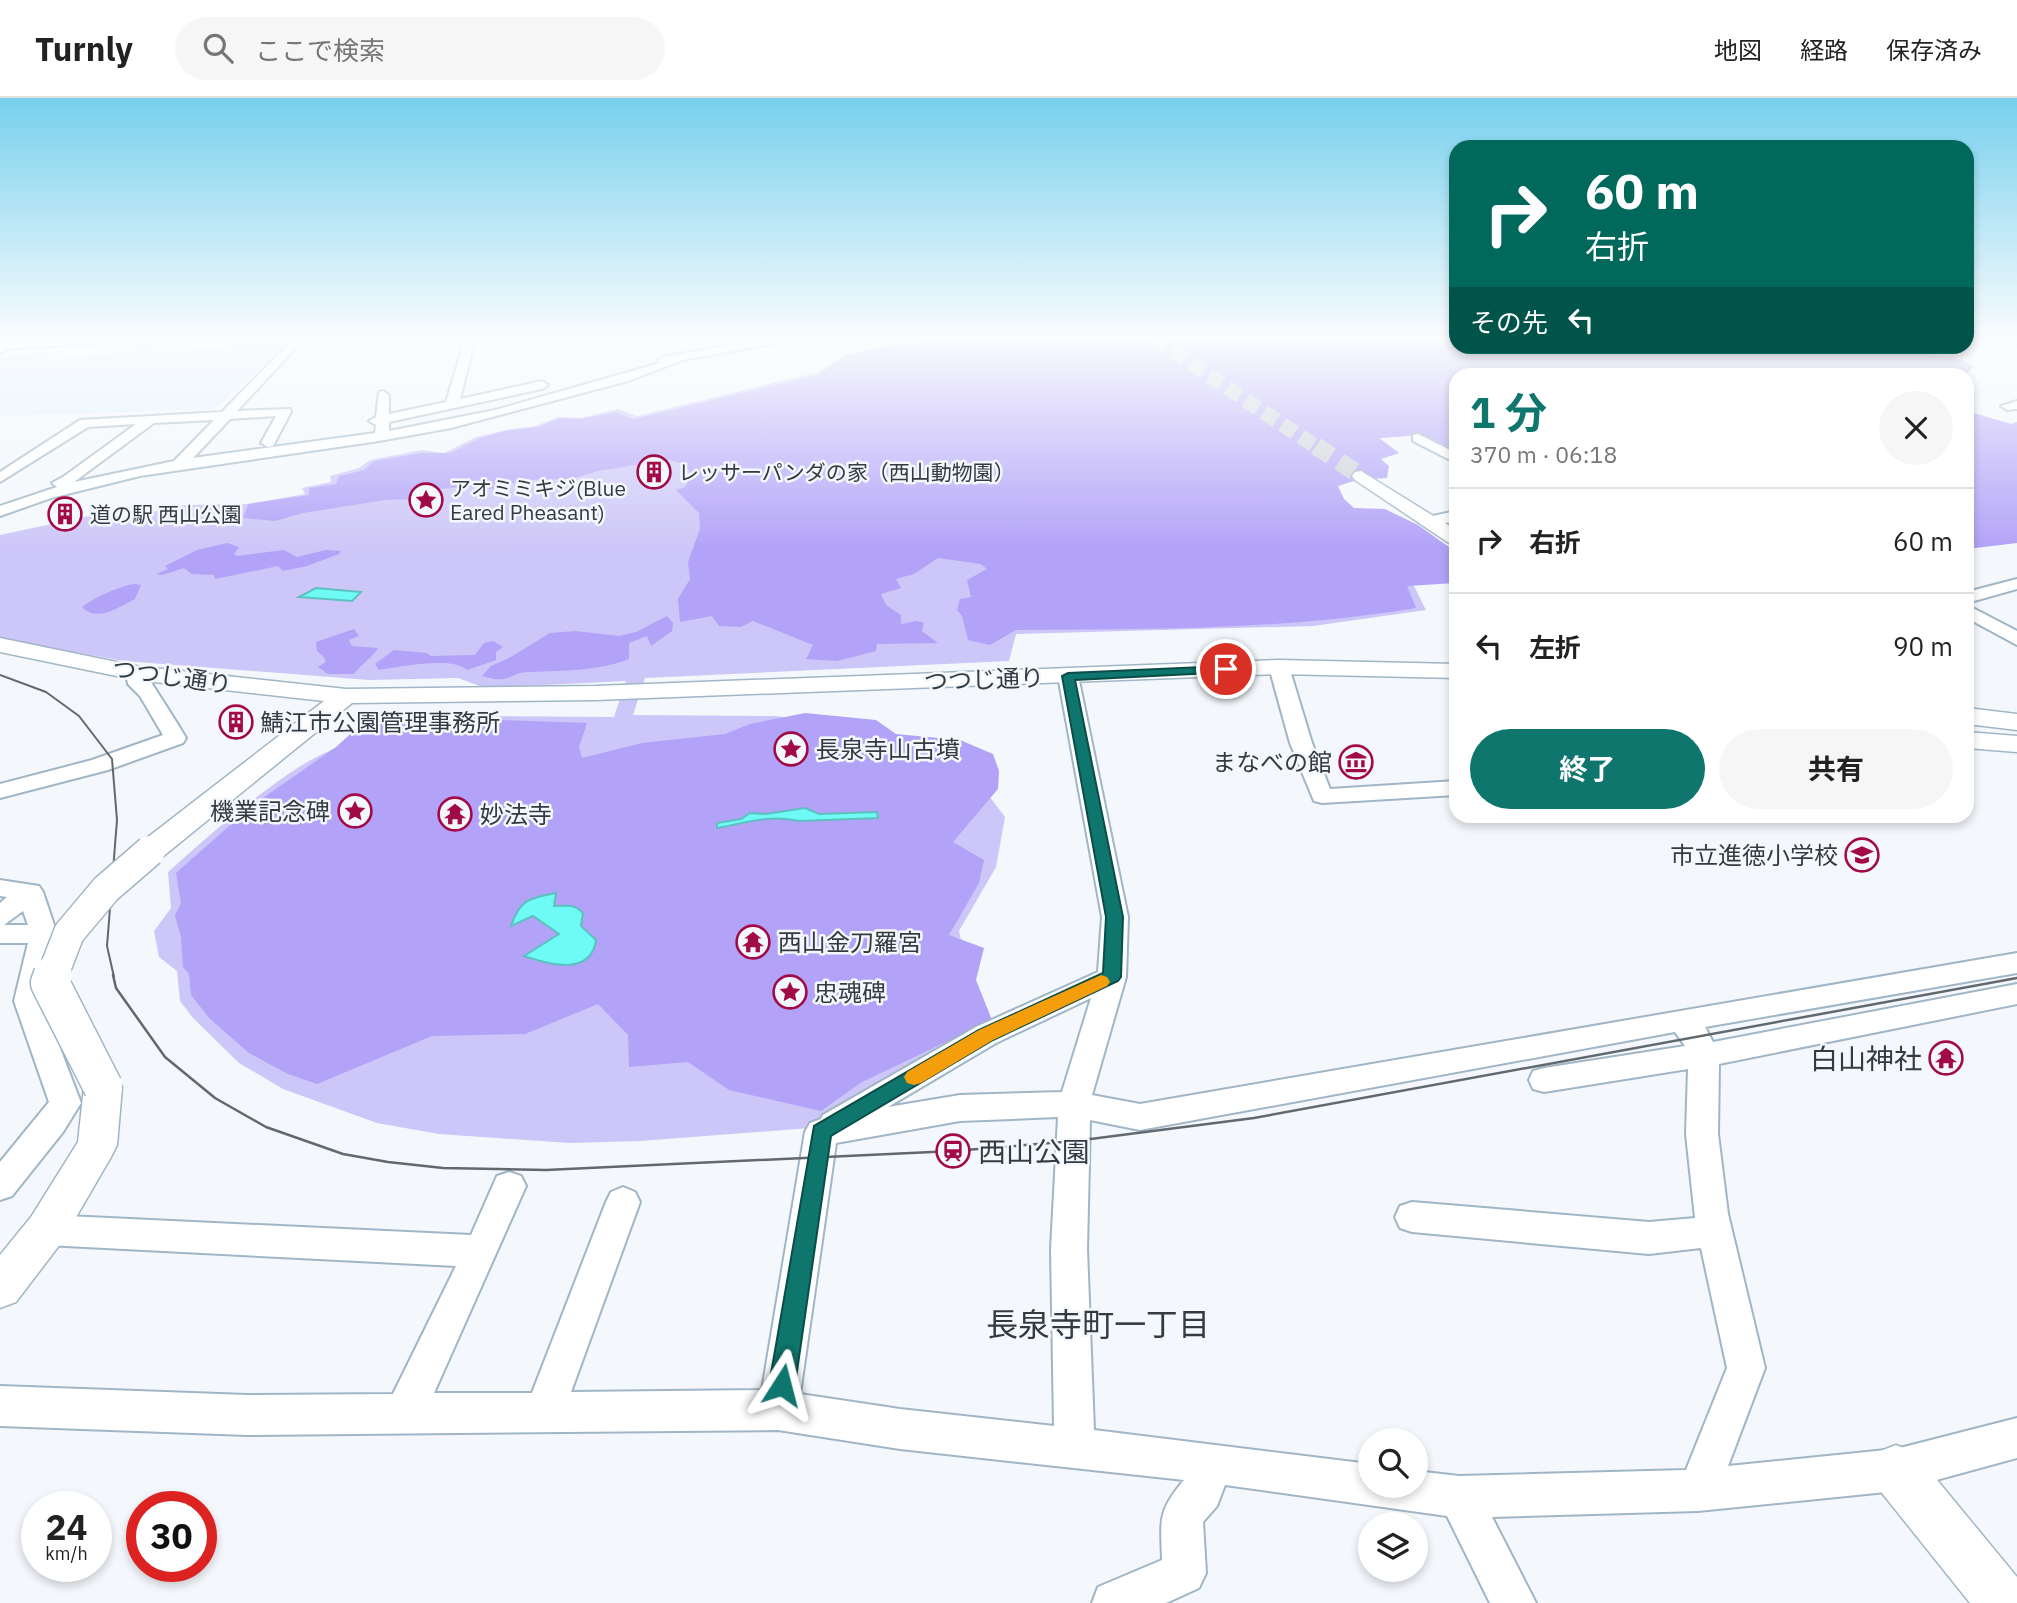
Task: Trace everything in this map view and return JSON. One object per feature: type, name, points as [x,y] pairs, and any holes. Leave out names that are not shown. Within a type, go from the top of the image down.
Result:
[{"type":"street","points":[[180,463],[230,409]]},
{"type":"street","points":[[382,409],[382,437]]},
{"type":"street","points":[[0,496],[61,487],[180,463],[429,409]]},
{"type":"street","points":[[180,463],[382,437],[511,409]]},
{"type":"street","points":[[0,478],[85,423],[285,412],[268,443]]},
{"type":"street","points":[[0,511],[61,487],[150,421]]},
{"type":"street","points":[[1418,438],[1449,454]]},
{"type":"street","points":[[1361,476],[1449,534]]},
{"type":"street","points":[[1429,521],[1449,517]]},
{"type":"street","points":[[1974,596],[2017,583]]},
{"type":"street","points":[[1974,614],[2017,639]]},
{"type":"street","name":"つつじ通り","points":[[0,645],[136,673],[346,696],[596,693],[1279,667],[1449,671]]},
{"type":"street","points":[[1279,667],[1301,743],[1322,796],[1449,788]]},
{"type":"street","points":[[0,791],[100,765],[175,738],[148,692],[138,684],[136,673]]},
{"type":"street","points":[[1068,676],[1115,917],[1112,977],[1073,1104],[1075,1141],[1069,1249],[1076,1387],[1074,1448]]},
{"type":"street","points":[[0,1288],[46,1230],[97,1145],[103,1087],[50,983],[69,933],[107,889],[150,851],[346,696]]},
{"type":"street","points":[[1974,717],[2017,722]]},
{"type":"street","points":[[1974,741],[2017,744]]},
{"type":"street","points":[[0,888],[30,892]]},
{"type":"street","points":[[0,917],[30,892]]},
{"type":"street","points":[[0,1186],[65,1103],[28,1000],[44,934],[30,892]]},
{"type":"street","points":[[0,934],[44,934]]},
{"type":"street","points":[[821,1132],[960,1108],[1073,1104],[1140,1117],[2017,963]]},
{"type":"street","points":[[821,1132],[986,1035],[1112,977]]},
{"type":"street","points":[[1545,1080],[1704,1055],[2017,994]]},
{"type":"street","points":[[1682,1020],[1696,1037],[1704,1055],[1702,1134],[1715,1231],[1746,1368],[1698,1490]]},
{"type":"street","points":[[778,1410],[821,1132]]},
{"type":"street","points":[[404,1414],[509,1185]]},
{"type":"street","points":[[544,1412],[623,1202]]},
{"type":"street","points":[[1412,1217],[1649,1238],[1715,1231]]},
{"type":"street","points":[[46,1230],[481,1251]]},
{"type":"street","points":[[0,1406],[247,1415],[778,1410],[900,1429],[1213,1463],[1358,1483]]},
{"type":"street","points":[[1428,1493],[1459,1497],[1698,1490],[1896,1470],[2017,1438]]},
{"type":"street","points":[[1114,1603],[1184,1573],[1182,1515],[1202,1491],[1213,1463]]},
{"type":"street","points":[[1896,1470],[2004,1603]]},
{"type":"street","points":[[1459,1497],[1514,1603]]},
{"type":"shaded area","points":[[0,409],[208,409],[0,416]]},
{"type":"shaded area","points":[[617,409],[637,416],[665,409],[1449,409],[1449,447],[1443,447],[1423,435],[1379,438],[1399,453],[1380,459],[1334,484],[1337,499],[1413,584],[1426,610],[1313,626],[1016,634],[1009,661],[645,678],[633,715],[776,716],[864,728],[955,751],[1005,817],[996,867],[959,931],[980,1029],[823,1127],[640,1141],[570,1143],[439,1134],[377,1123],[283,1089],[239,1063],[193,1018],[180,1001],[177,971],[159,957],[154,931],[171,908],[168,872],[248,804],[299,767],[329,751],[425,718],[427,723],[448,723],[470,716],[614,717],[626,681],[485,688],[458,678],[369,680],[124,661],[0,638],[0,535],[131,507],[114,520],[186,505],[248,504],[305,494],[302,488],[331,482],[330,476],[359,468],[370,460],[422,450],[444,453],[476,437],[535,426],[559,417],[581,418]]},
{"type":"shaded area","points":[[674,409],[1449,409],[1449,447],[1443,447],[1423,435],[1379,438],[1399,453],[1381,459],[1389,466],[1387,478],[1357,480],[1338,486],[1344,499],[1354,508],[1385,509],[1418,525],[1449,547],[1449,583],[1407,586],[1416,608],[1366,615],[1217,627],[1016,630],[990,645],[968,640],[962,616],[957,610],[960,599],[971,597],[967,580],[987,569],[981,564],[938,558],[914,574],[896,579],[901,588],[881,594],[886,605],[901,615],[901,624],[917,621],[924,623],[922,631],[938,643],[877,644],[876,651],[837,661],[806,659],[813,645],[753,621],[741,627],[719,626],[712,616],[680,622],[678,599],[690,579],[688,562],[700,529],[699,513],[676,490],[685,487],[692,475],[684,464],[668,460],[598,471],[571,479],[524,480],[492,489],[467,487],[427,490],[417,499],[385,500],[303,513],[275,521],[243,518],[248,504],[309,495],[309,488],[336,484],[339,476],[364,470],[374,461],[420,453],[450,453],[480,438],[508,430],[538,427],[559,418],[580,419],[616,412],[633,419]]},
{"type":"shaded area","points":[[1974,413],[2011,424],[2017,422],[2017,543],[1974,548]]},
{"type":"shaded area","points":[[227,543],[239,547],[234,554],[237,556],[284,550],[297,557],[326,550],[341,551],[307,566],[283,571],[278,566],[215,579],[214,575],[192,574],[184,568],[162,575],[156,574],[168,569],[165,566],[197,550]]},
{"type":"shaded area","points":[[134,584],[141,585],[135,599],[115,609],[94,614],[82,607],[107,593]]},
{"type":"shaded area","points":[[667,616],[673,623],[672,631],[651,646],[647,636],[629,643],[629,659],[617,663],[580,670],[522,673],[504,679],[482,676],[491,666],[550,633],[575,631],[619,636],[636,632]]},
{"type":"shaded area","points":[[354,629],[359,636],[349,640],[352,646],[378,648],[373,655],[354,674],[328,674],[318,667],[326,662],[317,651],[316,642]]},
{"type":"shaded area","points":[[493,641],[503,647],[496,652],[496,660],[467,670],[460,666],[438,663],[379,670],[375,664],[394,650],[427,653],[431,656],[475,655],[484,643]]},
{"type":"shaded area","points":[[805,713],[876,720],[896,734],[960,740],[993,754],[999,771],[998,789],[953,842],[984,860],[979,883],[949,935],[984,948],[976,980],[992,1020],[862,1082],[821,1111],[729,1090],[688,1062],[629,1067],[628,1035],[598,1004],[525,1034],[432,1036],[317,1084],[288,1074],[249,1053],[210,1019],[191,995],[189,974],[183,967],[181,937],[175,916],[181,903],[176,873],[253,805],[336,747],[368,718],[434,728],[471,719],[587,723],[579,747],[582,758],[642,743],[725,734],[750,724]]},
{"type":"water","points":[[316,588],[361,592],[352,601],[299,597]]},
{"type":"water","points":[[805,808],[819,814],[877,812],[878,818],[799,821],[768,819],[717,828],[717,823],[741,819],[750,813],[766,814]]},
{"type":"water","points":[[556,893],[554,906],[570,906],[580,910],[583,913],[581,926],[596,940],[592,952],[577,963],[556,964],[524,956],[559,934],[533,916],[511,926],[518,910],[527,901]]},
{"type":"tunnel","points":[[1260,409],[1318,448]]},
{"type":"tunnel","points":[[1316,446],[1361,476]]},
{"type":"tram line","points":[[0,675],[46,692],[79,716],[112,759],[117,820],[107,946],[114,977]]},
{"type":"tram line","points":[[113,975],[116,988],[165,1057],[215,1098],[266,1127],[343,1154],[388,1162],[443,1168],[546,1170],[953,1151],[1075,1141],[1254,1118],[2017,978]]},
{"type":"slow traffic","points":[[914,1077],[986,1035],[1101,982]]},
{"type":"place","name":"レッサーパンダの家（西山動物園）","points":[[654,472]]},
{"type":"place","name":"アオミミキジ(Blue Eared Pheasant)","points":[[426,500]]},
{"type":"place","name":"道の駅 西山公園","points":[[65,514]]},
{"type":"place","name":"鯖江市公園管理事務所","points":[[236,722]]},
{"type":"place","name":"長泉寺山古墳","points":[[791,749]]},
{"type":"place","name":"まなべの館","points":[[1356,762]]},
{"type":"place","name":"機業記念碑","points":[[355,811]]},
{"type":"place","name":"妙法寺","points":[[455,814]]},
{"type":"place","name":"市立進徳小学校","points":[[1862,855]]},
{"type":"place","name":"西山金刀羅宮","points":[[753,942]]},
{"type":"place","name":"忠魂碑","points":[[790,992]]},
{"type":"place","name":"白山神社","points":[[1946,1058]]},
{"type":"place","name":"西山公園","points":[[953,1151]]},
{"type":"district","name":"長泉寺町一丁目","points":[[1098,1324]]},
{"type":"route","points":[[782,1385],[821,1132],[986,1035],[1112,977],[1115,917],[1068,676],[1226,669]]}]
